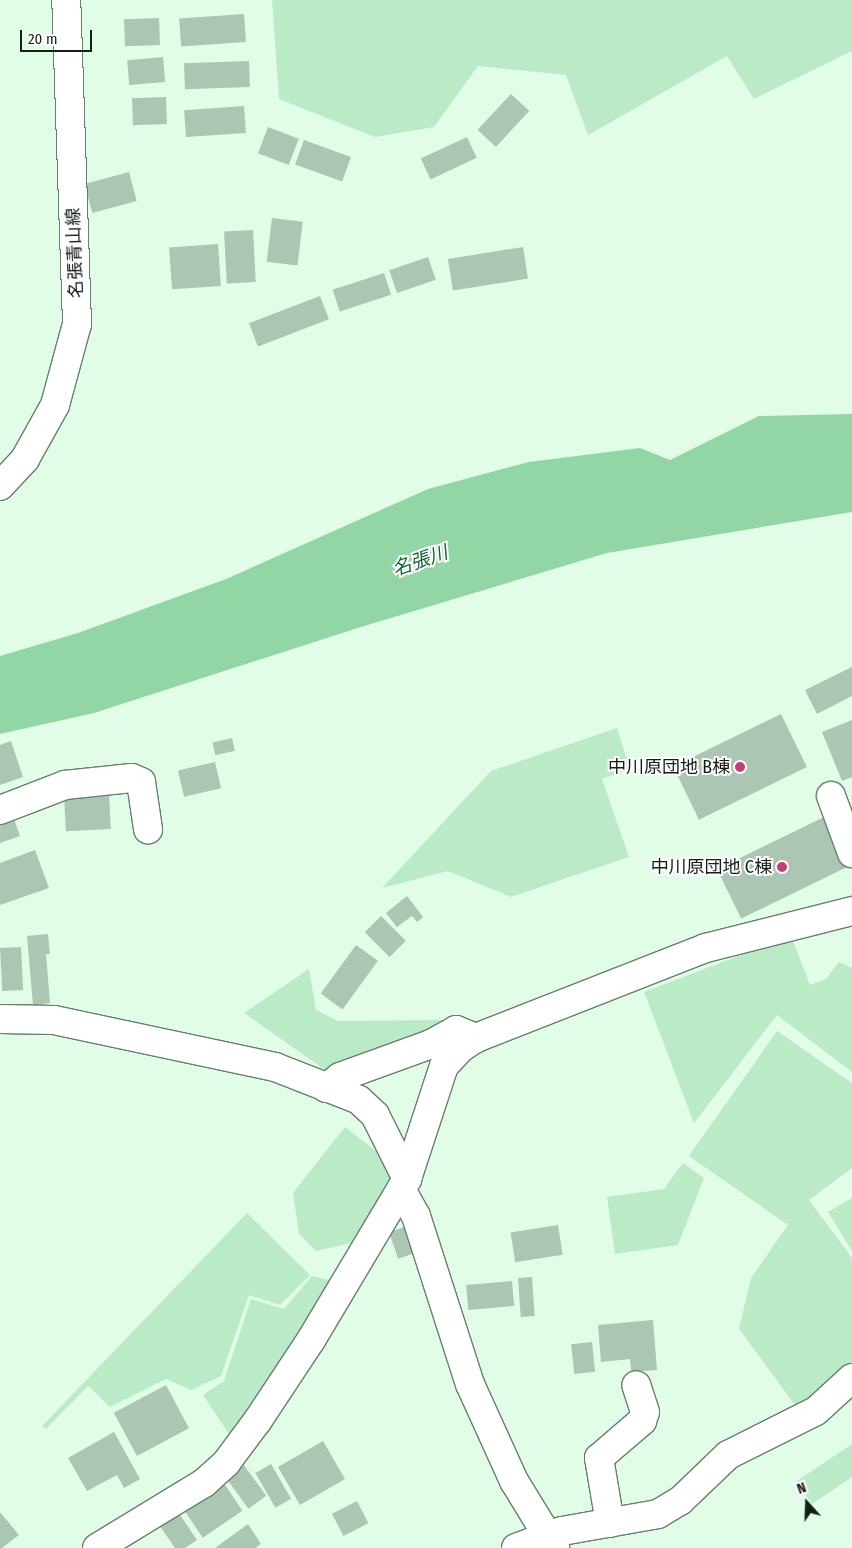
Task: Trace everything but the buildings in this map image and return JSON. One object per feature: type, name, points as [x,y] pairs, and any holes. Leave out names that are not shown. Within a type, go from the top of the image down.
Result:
[{"type":"street","name":"名張青山線","points":[[0,486],[24,459],[55,405],[77,324],[66,0]]},
{"type":"street","points":[[0,810],[65,784],[132,778],[140,782],[148,830]]},
{"type":"street","points":[[831,796],[852,853]]},
{"type":"street","points":[[97,1548],[133,1538],[204,1483],[226,1463],[311,1340],[404,1184],[444,1066],[476,1038],[706,948],[852,911]]},
{"type":"street","points":[[0,1019],[54,1020],[275,1067],[359,1100],[375,1115],[416,1216],[470,1384],[514,1481],[552,1541]]},
{"type":"street","points":[[326,1088],[340,1077],[431,1044],[456,1030],[476,1038]]},
{"type":"street","points":[[516,1548],[552,1541],[610,1523],[658,1514],[671,1507],[728,1455],[816,1410],[852,1378]]},
{"type":"street","points":[[610,1523],[599,1458],[642,1421],[645,1412],[636,1385]]},
{"type":"shaded area","points":[[272,0],[852,0],[852,51],[754,99],[727,56],[588,135],[566,75],[478,66],[434,127],[375,137],[279,99]]},
{"type":"shaded area","points":[[617,728],[630,769],[602,779],[629,857],[511,897],[448,871],[382,888],[491,771]]},
{"type":"shaded area","points":[[791,936],[810,985],[826,979],[839,962],[852,968],[852,1072],[777,1015],[694,1123],[644,992]]},
{"type":"shaded area","points":[[309,969],[316,1010],[338,1021],[445,1020],[445,1029],[328,1072],[244,1013]]},
{"type":"shaded area","points":[[777,1031],[852,1083],[852,1168],[809,1200],[852,1258],[852,1381],[804,1417],[739,1329],[751,1278],[788,1225],[689,1156]]},
{"type":"shaded area","points":[[345,1127],[408,1176],[356,1242],[316,1251],[299,1234],[293,1193]]},
{"type":"shaded area","points":[[683,1163],[704,1178],[678,1245],[615,1254],[607,1197],[664,1189]]},
{"type":"shaded area","points":[[852,1198],[852,1251],[828,1212]]},
{"type":"shaded area","points":[[247,1213],[310,1275],[280,1305],[249,1295],[221,1376],[191,1390],[166,1379],[110,1407],[88,1386],[46,1429],[42,1426]]},
{"type":"shaded area","points":[[312,1276],[338,1282],[231,1437],[203,1395],[224,1381],[251,1299],[284,1309]]},
{"type":"shaded area","points":[[852,1444],[852,1477],[812,1504],[797,1481]]},
{"type":"water","name":"名張川","points":[[852,414],[852,512],[607,553],[361,627],[94,713],[0,734],[0,656],[78,633],[226,579],[428,489],[529,462],[640,448],[670,460],[759,416]]},
{"type":"place","name":"中川原団地 B棟","points":[[740,767]]},
{"type":"place","name":"中川原団地 C棟","points":[[782,867]]}]
